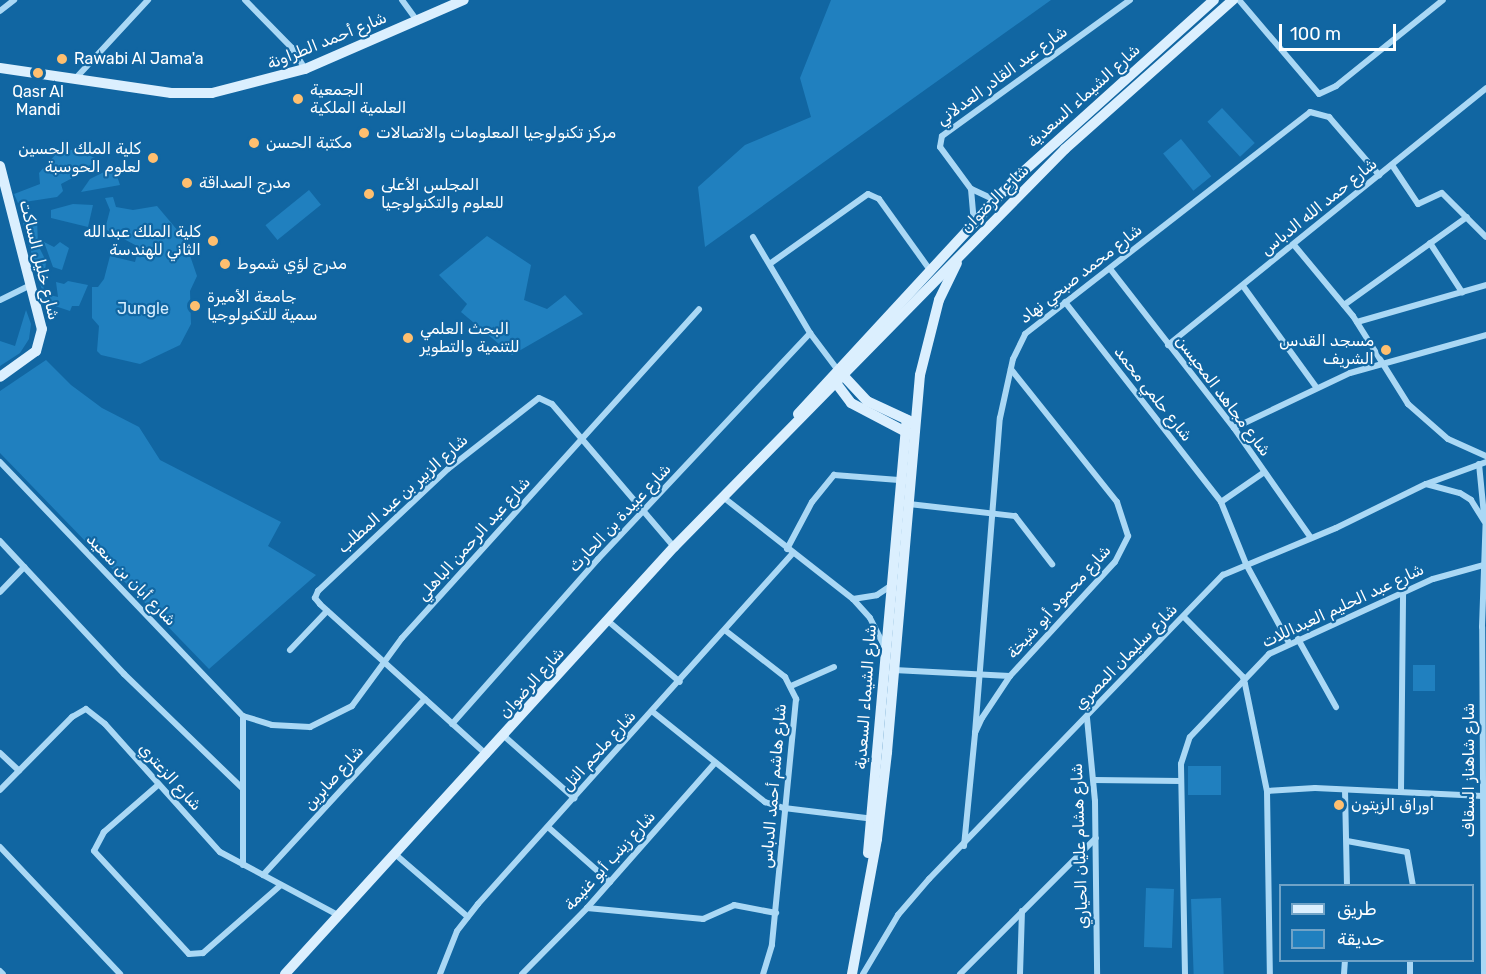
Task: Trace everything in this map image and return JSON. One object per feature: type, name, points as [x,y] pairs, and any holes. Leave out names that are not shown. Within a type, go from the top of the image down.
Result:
[{"type":"main road","name":"شارع أحمد الطراونة","points":[[0,68],[73,81],[200,94],[229,91],[305,69],[464,0]]},
{"type":"main road","name":"شارع الرضوان","points":[[836,374],[963,252],[1065,149],[1233,0]]},
{"type":"main road","name":"شارع الشيماء السعدية","points":[[930,270],[995,200],[1057,140],[1211,1]]},
{"type":"main road","name":"شارع أحمد الطراونة","points":[[0,75],[18,73]]},
{"type":"main road","points":[[1080,118],[1090,127]]},
{"type":"main road","points":[[1057,140],[1065,149]]},
{"type":"main road","name":"شارع خليل الساكت","points":[[0,166],[42,340],[26,361],[0,377]]},
{"type":"main road","points":[[836,374],[851,403],[871,409],[910,428],[926,341],[939,300],[963,252]]},
{"type":"main road","name":"شارع الرضوان","points":[[285,974],[341,917],[395,854],[674,547],[789,430],[930,270]]},
{"type":"main road","name":"شارع الشيماء السعدية","points":[[845,974],[875,819],[889,586],[899,480],[910,428]]},
{"type":"main road","name":"شارع الشيماء السعدية","points":[[852,974],[894,670],[909,504],[910,428]]},
{"type":"main road","name":"شارع الرضوان","points":[[293,974],[301,960]]},
{"type":"street","points":[[0,11],[14,0]]},
{"type":"street","points":[[73,81],[148,0]]},
{"type":"street","points":[[245,0],[292,48],[305,69]]},
{"type":"street","points":[[402,0],[417,21]]},
{"type":"street","name":"شارع عبد القادر العدلاني","points":[[995,200],[971,189],[940,147],[942,136],[1130,0]]},
{"type":"street","points":[[1239,0],[1320,94],[1336,86],[1443,0]]},
{"type":"street","name":"شارع حمد الله الدباس","points":[[1168,345],[1486,88]]},
{"type":"street","name":"شارع محمد صبحي نهاد","points":[[975,734],[1000,418],[1011,369],[1025,334],[1111,270],[1310,112],[1329,117],[1379,175]]},
{"type":"street","points":[[1392,165],[1418,204],[1442,193],[1486,237]]},
{"type":"street","points":[[971,189],[974,223]]},
{"type":"street","points":[[771,263],[868,194],[879,199],[930,270]]},
{"type":"street","points":[[1344,305],[1467,217]]},
{"type":"street","points":[[753,237],[771,263],[836,374]]},
{"type":"street","points":[[1430,243],[1462,292]]},
{"type":"street","points":[[1294,245],[1357,322],[1399,392],[1424,421],[1459,447],[1486,456]]},
{"type":"street","name":"شارع مجاهد المحيسن","points":[[1111,270],[1234,428],[1263,473],[1311,538]]},
{"type":"street","points":[[1357,322],[1486,285]]},
{"type":"street","points":[[0,300],[28,286]]},
{"type":"street","points":[[1243,286],[1317,387]]},
{"type":"street","name":"شارع حلمي محمد","points":[[1065,302],[1221,502],[1246,564],[1289,643]]},
{"type":"street","name":"شارع عبد الرحمن الباهلي","points":[[243,716],[292,728],[324,723],[352,706],[402,638],[583,442],[637,375],[699,309]]},
{"type":"street","name":"شارع عبيدة بن الحارث","points":[[452,724],[810,333]]},
{"type":"street","points":[[1234,428],[1317,387],[1383,362],[1486,335]]},
{"type":"street","name":"شارع محمود أبو شيخة","points":[[964,846],[975,734],[1010,676],[1107,571],[1123,551],[1128,536],[1117,502],[1011,369]]},
{"type":"street","name":"شارع الزبير بن عبد المطلب","points":[[327,611],[315,598],[318,591],[448,469],[533,401],[543,398],[552,404],[674,547]]},
{"type":"street","name":"شارع أبان بن سعيد","points":[[0,462],[243,716]]},
{"type":"street","points":[[1483,463],[1485,566]]},
{"type":"street","name":"شارع سليمان المصري","points":[[863,974],[908,902],[1185,618],[1218,579],[1246,564],[1311,538],[1426,484],[1483,463]]},
{"type":"street","points":[[1221,502],[1263,473]]},
{"type":"street","name":"شارع ملحم التل","points":[[440,974],[449,948],[468,917],[726,631],[790,551],[812,502],[834,475],[899,480]]},
{"type":"street","points":[[1426,484],[1460,493],[1471,500],[1484,522]]},
{"type":"street","points":[[723,497],[853,599],[870,618],[884,646]]},
{"type":"street","points":[[909,504],[994,512],[1020,519],[1052,564]]},
{"type":"street","points":[[1484,522],[1486,513]]},
{"type":"street","points":[[0,541],[124,675],[242,788]]},
{"type":"street","name":"شارع عبد الحليم العبداللات","points":[[1185,974],[1180,781],[1181,757],[1186,744],[1243,677],[1264,657],[1289,643],[1403,593],[1466,568],[1485,566]]},
{"type":"street","name":"شارع شاهناز السقاف","points":[[1484,974],[1485,566]]},
{"type":"street","points":[[0,592],[24,567]]},
{"type":"street","points":[[853,599],[877,595],[889,586]]},
{"type":"street","points":[[1401,791],[1403,593]]},
{"type":"street","points":[[290,650],[327,611],[486,755]]},
{"type":"street","points":[[1185,618],[1243,677],[1266,791],[1271,902],[1270,974]]},
{"type":"street","points":[[608,621],[680,682]]},
{"type":"street","name":"شارع هاشم أحمد الدباس","points":[[726,631],[791,686],[796,706],[784,808],[776,913],[764,974]]},
{"type":"street","points":[[1298,639],[1336,708]]},
{"type":"street","points":[[791,686],[834,667]]},
{"type":"street","points":[[894,670],[1010,676]]},
{"type":"street","name":"شارع صابرين","points":[[263,875],[425,699]]},
{"type":"street","name":"شارع الزعتري","points":[[0,790],[72,717],[86,709],[105,724],[220,852],[341,917]]},
{"type":"street","points":[[653,712],[756,796],[784,808],[875,819]]},
{"type":"street","points":[[243,716],[243,865]]},
{"type":"street","name":"شارع هشام عليان الحياري","points":[[1087,718],[1094,780],[1097,974]]},
{"type":"street","points":[[504,736],[574,798]]},
{"type":"street","points":[[0,753],[19,771]]},
{"type":"street","name":"شارع زينب أبو غنيمة","points":[[522,974],[587,908],[715,763]]},
{"type":"street","points":[[1094,780],[1180,781]]},
{"type":"street","points":[[158,785],[104,832],[94,851],[189,954],[203,953],[281,885]]},
{"type":"street","points":[[1346,790],[1347,884]]},
{"type":"street","points":[[1266,791],[1401,791],[1483,796]]},
{"type":"street","points":[[548,827],[610,882]]},
{"type":"street","points":[[960,974],[1096,838]]},
{"type":"street","points":[[1347,841],[1407,852],[1413,884]]},
{"type":"street","points":[[0,847],[120,974]]},
{"type":"street","points":[[395,854],[468,917]]},
{"type":"street","points":[[1271,902],[1279,903]]},
{"type":"street","points":[[587,908],[703,920],[734,905],[776,913]]},
{"type":"street","points":[[1020,974],[1022,910]]},
{"type":"green space","points":[[831,0],[1051,0],[705,247],[698,187],[745,145],[811,117],[800,78]]},
{"type":"green space","points":[[1222,108],[1255,143],[1240,157],[1207,122]]},
{"type":"green space","points":[[1181,139],[1211,176],[1193,191],[1163,153]]},
{"type":"green space","points":[[75,149],[95,158],[95,166],[61,184],[63,191],[57,197],[18,203],[14,194],[40,184],[39,173],[56,154]]},
{"type":"green space","points":[[114,167],[120,185],[81,192],[90,179]]},
{"type":"green space","points":[[309,190],[321,205],[277,240],[265,225]]},
{"type":"green space","name":"Jungle","points":[[113,197],[116,207],[133,210],[157,206],[184,238],[197,276],[190,291],[191,324],[180,345],[140,364],[101,355],[97,351],[99,326],[92,318],[92,287],[98,287],[104,279],[110,256],[135,262],[139,247],[105,229],[110,210],[105,198]]},
{"type":"green space","points":[[73,204],[93,205],[88,227],[51,218],[51,210]]},
{"type":"green space","points":[[30,216],[37,218],[38,245],[46,261],[43,294],[23,223]]},
{"type":"green space","points":[[487,236],[531,265],[524,300],[547,309],[565,295],[583,314],[512,355],[461,312],[467,304],[439,275]]},
{"type":"green space","points":[[44,242],[54,247],[60,242],[69,248],[62,270],[53,267]]},
{"type":"green space","points":[[68,281],[88,285],[79,306],[72,306],[70,311],[52,305],[50,299],[50,295],[58,297],[56,282],[64,284]]},
{"type":"green space","points":[[26,310],[31,324],[29,339],[20,353],[0,366],[0,341],[15,346]]},
{"type":"green space","points":[[46,360],[71,385],[102,408],[139,427],[160,460],[281,522],[268,546],[316,575],[209,669],[0,453],[0,391]]},
{"type":"green space","points":[[1413,665],[1435,665],[1435,691],[1413,691]]},
{"type":"green space","points":[[1188,766],[1221,766],[1221,795],[1188,795]]},
{"type":"green space","points":[[1146,888],[1174,889],[1172,948],[1144,947]]},
{"type":"green space","points":[[1221,898],[1224,974],[1194,974],[1191,899]]},
{"type":"place","name":"Rawabi Al Jama'a","points":[[62,59]]},
{"type":"place","name":"Qasr Al Mandi","points":[[38,73]]},
{"type":"place","name":"الجمعية العلمية الملكية","points":[[298,99]]},
{"type":"place","name":"مركز تكنولوجيا المعلومات والاتصالات","points":[[364,133]]},
{"type":"place","name":"مكتبة الحسن","points":[[254,143]]},
{"type":"place","name":"كلية الملك الحسين لعلوم الحوسبة","points":[[153,158]]},
{"type":"place","name":"مدرج الصداقة","points":[[187,183]]},
{"type":"place","name":"المجلس الأعلى للعلوم والتكنولوجيا","points":[[369,194]]},
{"type":"place","name":"كلية الملك عبدالله الثاني للهندسة","points":[[213,241]]},
{"type":"place","name":"مدرج لؤي شموط","points":[[225,264]]},
{"type":"place","name":"جامعة الأميرة سمية للتكنولوجيا","points":[[195,306]]},
{"type":"place","name":"البحث العلمي للتنمية والتطوير","points":[[408,338]]},
{"type":"place","name":"مسجد القدس الشريف","points":[[1386,350]]},
{"type":"place","name":"اوراق الزيتون","points":[[1339,805]]}]
